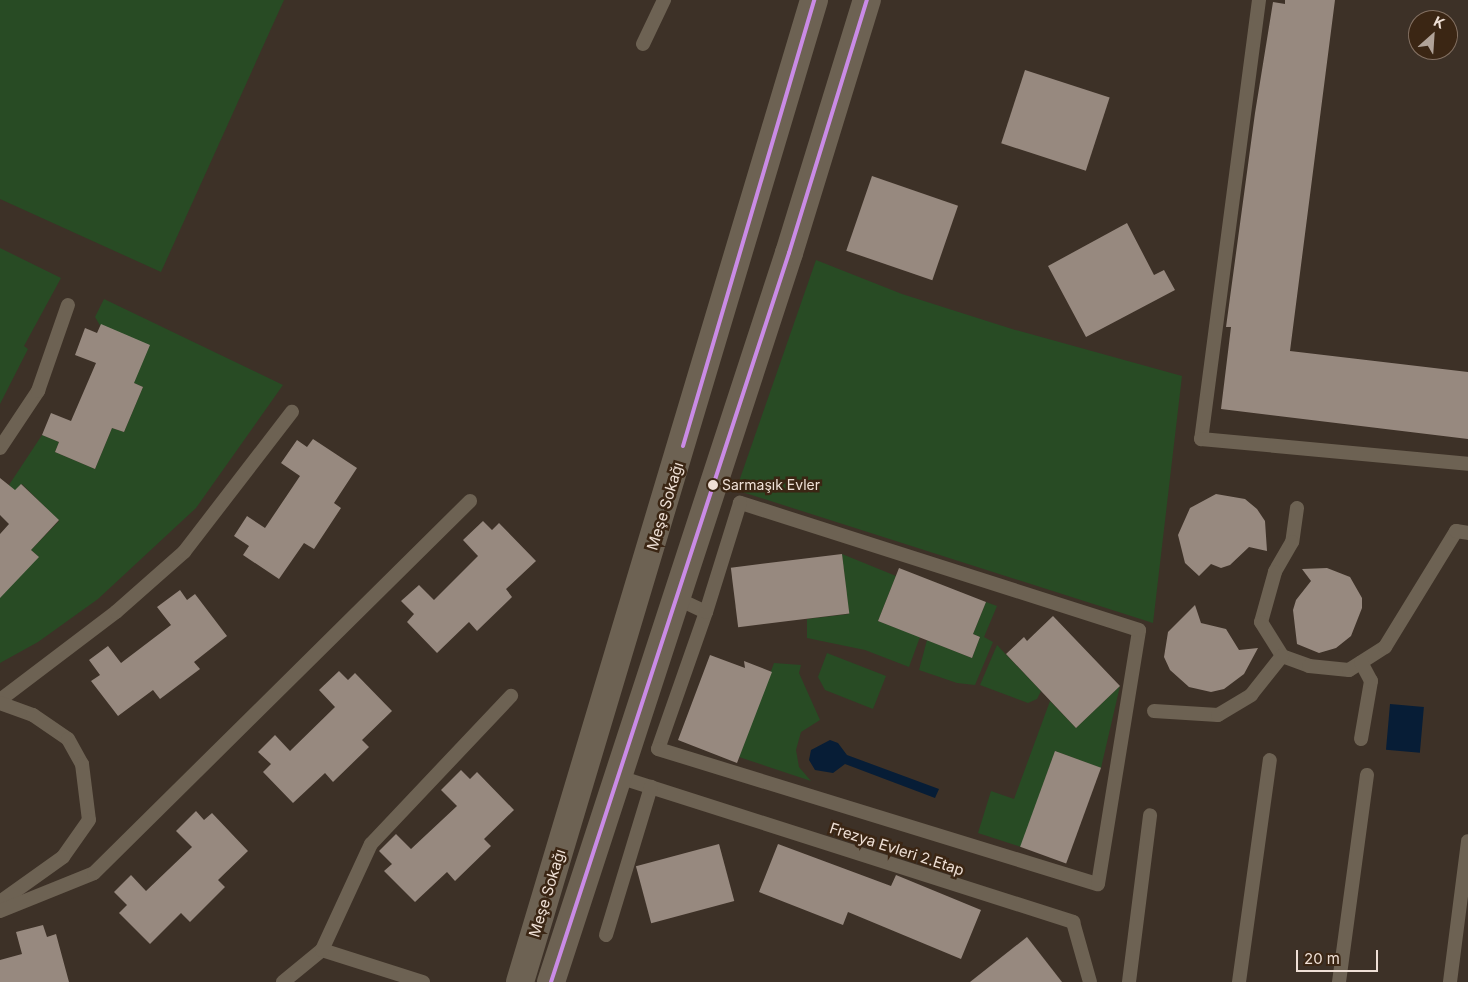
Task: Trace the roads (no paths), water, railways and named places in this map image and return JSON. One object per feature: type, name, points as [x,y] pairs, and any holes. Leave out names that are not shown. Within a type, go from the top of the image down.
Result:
[{"type":"street","name":"Meşe Sokağı","points":[[520,982],[814,0]]},
{"type":"street","name":"Meşe Sokağı","points":[[551,982],[678,599],[867,0]]},
{"type":"lane","points":[[643,44],[664,0]]},
{"type":"lane","points":[[1259,0],[1201,439],[1468,464]]},
{"type":"lane","points":[[0,448],[38,391],[68,305]]},
{"type":"lane","points":[[0,702],[116,612],[184,552],[292,412]]},
{"type":"lane","points":[[0,911],[94,874],[470,501]]},
{"type":"lane","points":[[740,503],[1139,630],[1098,884],[658,749],[706,612],[740,503]]},
{"type":"lane","points":[[1297,508],[1292,542],[1275,572],[1261,622],[1282,656],[1310,666],[1349,670],[1385,648],[1456,531],[1468,532]]},
{"type":"lane","points":[[678,599],[706,612]]},
{"type":"lane","points":[[1154,711],[1218,715],[1251,695],[1282,656]]},
{"type":"lane","points":[[1361,662],[1371,681],[1361,739]]},
{"type":"lane","points":[[283,982],[322,950],[371,844],[512,696]]},
{"type":"lane","points":[[0,702],[33,715],[68,739],[82,764],[89,820],[63,857],[0,902]]},
{"type":"lane","points":[[1239,982],[1270,760]]},
{"type":"lane","points":[[1340,982],[1367,775]]},
{"type":"lane","name":"Frezya Evleri 2.Etap","points":[[619,777],[1073,922],[1090,982]]},
{"type":"lane","points":[[606,935],[651,787]]},
{"type":"lane","points":[[1129,982],[1150,815]]},
{"type":"lane","points":[[1450,982],[1468,841]]},
{"type":"lane","points":[[322,950],[423,982]]},
{"type":"water","points":[[1390,704],[1424,707],[1420,753],[1386,750]]},
{"type":"water","points":[[830,740],[838,743],[847,755],[939,789],[935,798],[845,764],[833,773],[815,770],[809,760],[811,750]]},
{"type":"place","name":"Sarmaşık Evler","points":[[713,485]]}]
